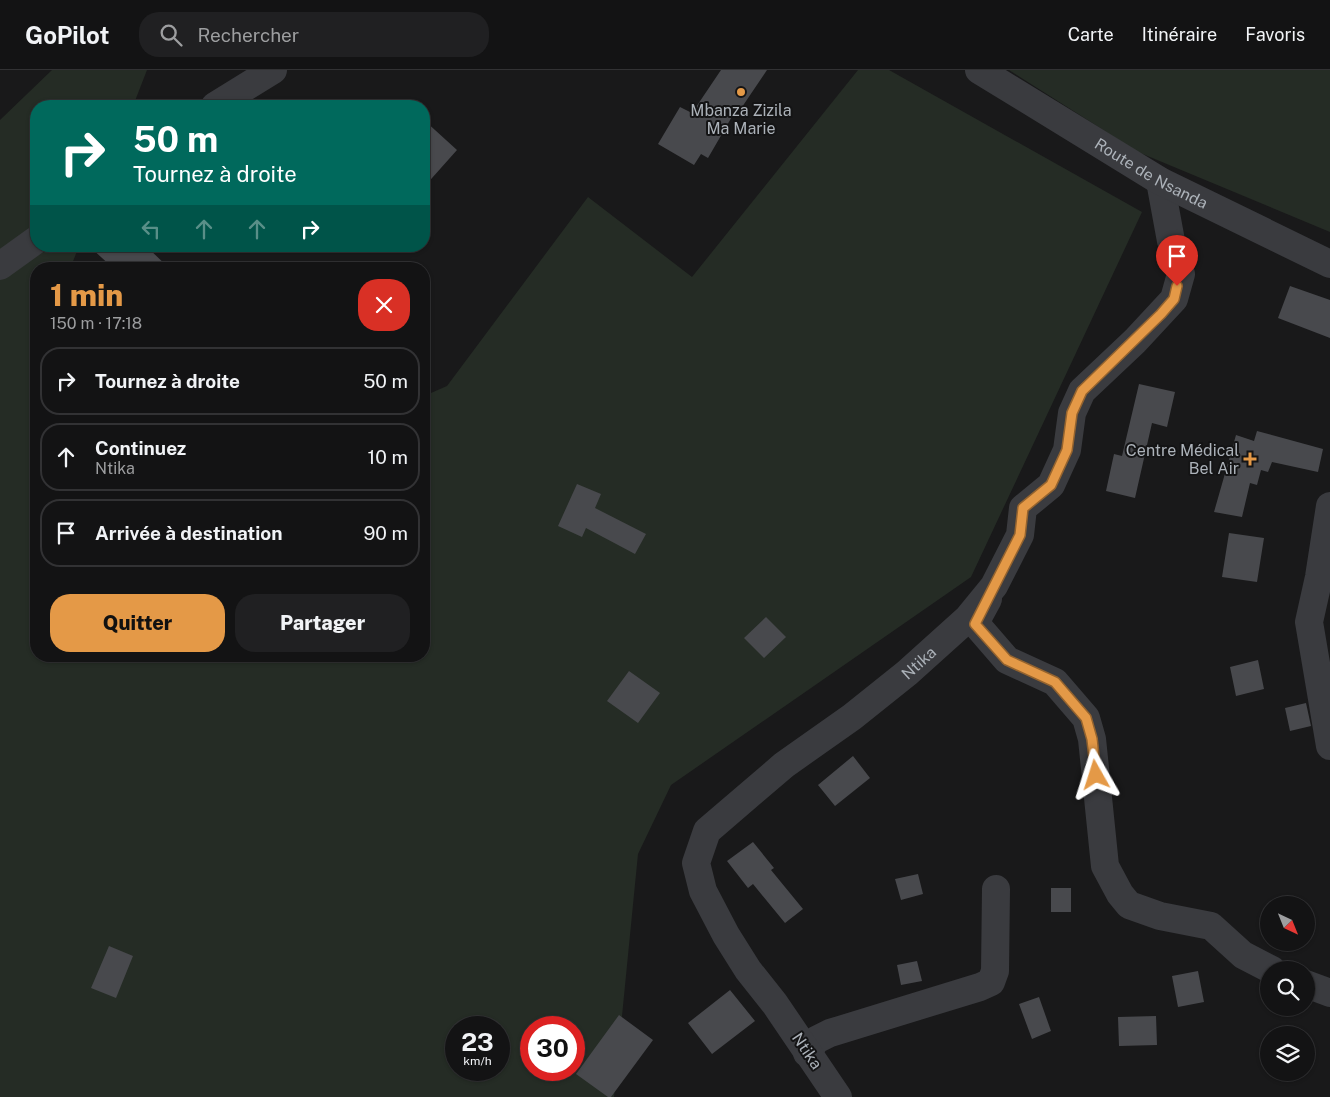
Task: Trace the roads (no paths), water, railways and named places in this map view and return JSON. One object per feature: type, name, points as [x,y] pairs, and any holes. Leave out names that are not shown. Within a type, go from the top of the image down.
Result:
[{"type":"street","points":[[225,100],[273,70]]},
{"type":"street","name":"Route de Nsanda","points":[[979,70],[1160,181],[1330,264]]},
{"type":"street","name":"Ntika","points":[[838,1097],[775,1004],[748,970],[726,935],[703,891],[696,863],[707,831],[784,765],[852,717],[906,673],[967,619],[994,586],[1020,535],[1023,508],[1051,485],[1067,450],[1072,413],[1082,391],[1135,341],[1174,299],[1181,274],[1171,241],[1160,181]]},
{"type":"street","points":[[0,266],[30,244]]},
{"type":"street","points":[[1330,506],[1319,577],[1309,622],[1330,746]]},
{"type":"street","points":[[994,586],[975,624],[1007,660],[1055,682],[1086,718],[1092,739],[1105,866],[1120,894],[1129,905],[1143,911],[1212,926],[1243,955],[1260,964]]},
{"type":"street","points":[[807,1053],[816,1040],[830,1033],[991,982],[995,971],[996,888]]},
{"type":"street","points":[[1315,987],[1330,993]]},
{"type":"place","name":"Mbanza Zizila Ma Marie","points":[[741,92]]},
{"type":"place","name":"Centre Médical Bel Air","points":[[1250,459]]}]
